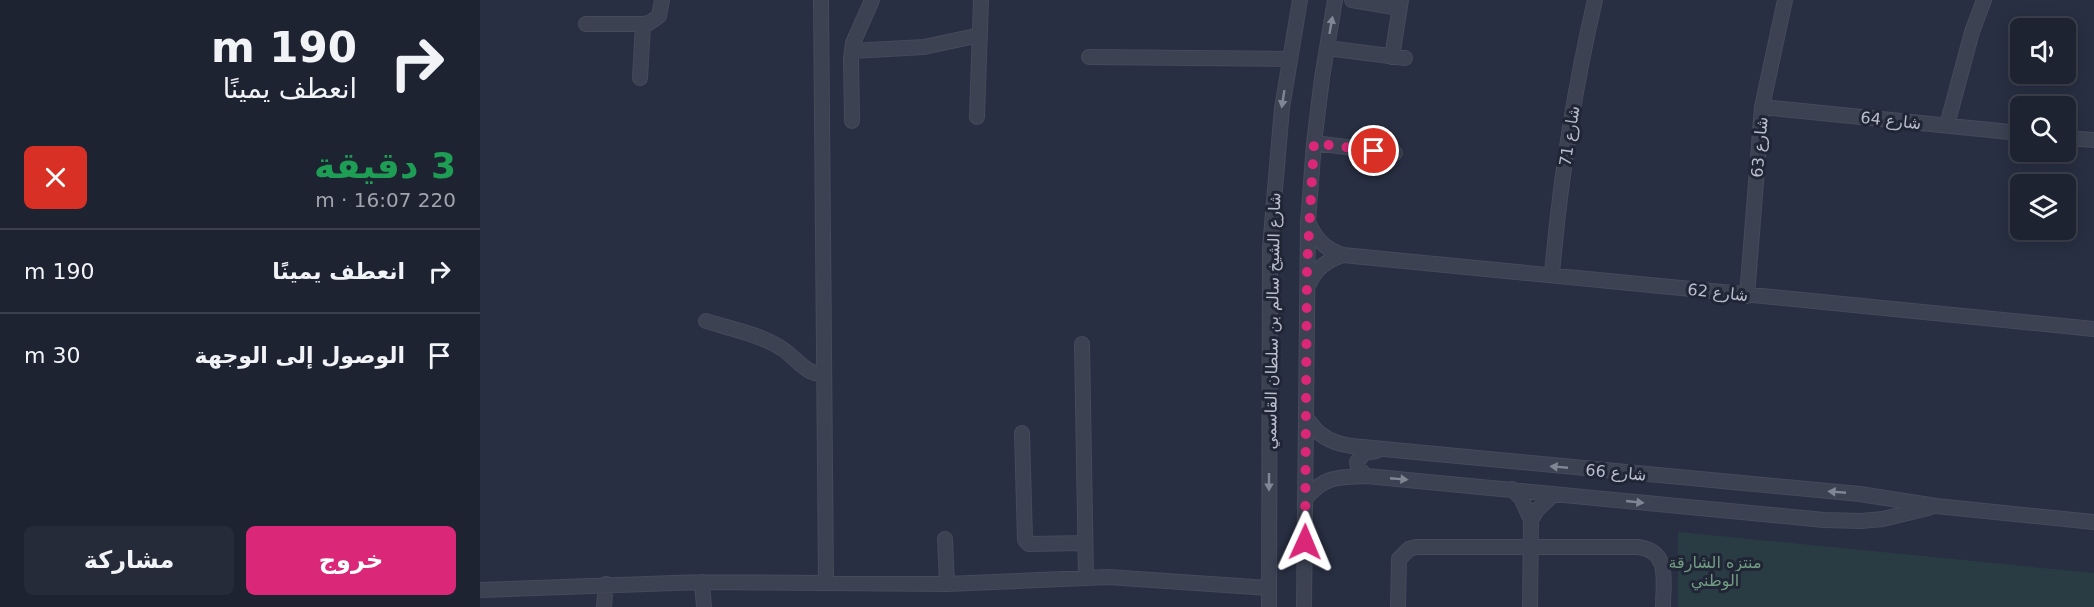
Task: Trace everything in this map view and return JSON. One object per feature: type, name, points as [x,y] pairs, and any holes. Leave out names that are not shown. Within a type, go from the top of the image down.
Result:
[{"type":"street","points":[[586,24],[649,23],[659,16],[662,0]]},
{"type":"street","points":[[820,0],[826,583]]},
{"type":"street","points":[[852,121],[852,51],[855,36],[872,0]]},
{"type":"street","points":[[977,117],[981,0]]},
{"type":"street","name":"شارع الشيخ سالم بن سلطان القاسمي","points":[[1269,607],[1270,248],[1274,178],[1289,59],[1300,0]]},
{"type":"street","name":"شارع الشيخ سالم بن سلطان القاسمي","points":[[1304,607],[1308,222],[1314,143],[1335,0]]},
{"type":"street","points":[[1327,48],[1398,58],[1400,4],[1352,0]]},
{"type":"street","name":"شارع 71","points":[[1552,274],[1558,209],[1576,94],[1595,0]]},
{"type":"street","name":"شارع 63","points":[[1747,296],[1762,106],[1785,0]]},
{"type":"street","points":[[1947,125],[1972,32],[1984,0]]},
{"type":"street","points":[[640,78],[642,24]]},
{"type":"street","points":[[852,51],[924,47],[980,35]]},
{"type":"street","points":[[1089,57],[1289,59]]},
{"type":"street","name":"شارع 64","points":[[1762,106],[2010,132]]},
{"type":"street","points":[[2076,139],[2094,140]]},
{"type":"street","points":[[1314,143],[1395,153]]},
{"type":"street","name":"شارع 62","points":[[1308,222],[1313,234],[1321,244],[1343,255],[2094,329]]},
{"type":"street","points":[[1307,290],[1311,277],[1320,267],[1330,259],[1343,255]]},
{"type":"street","points":[[706,321],[771,342],[788,352],[810,372],[824,374]]},
{"type":"street","points":[[1082,344],[1086,578]]},
{"type":"street","name":"شارع 66","points":[[1306,417],[1319,434],[1338,444],[1860,495],[1936,506],[2094,522]]},
{"type":"street","points":[[1022,433],[1025,540],[1029,544],[1085,543]]},
{"type":"street","points":[[1365,476],[1360,473],[1357,462],[1364,453],[1396,451]]},
{"type":"street","name":"شارع 66","points":[[1306,498],[1322,482],[1332,478],[1365,476],[1824,520],[1882,519],[1936,506]]},
{"type":"street","points":[[1512,489],[1521,498],[1531,520],[1530,607]]},
{"type":"street","points":[[1531,520],[1537,510],[1554,494]]},
{"type":"street","points":[[1860,495],[1871,501],[1876,508],[1874,516],[1861,521]]},
{"type":"street","points":[[945,539],[947,584]]},
{"type":"street","points":[[1398,607],[1399,559],[1409,549],[1416,547],[1647,548],[1660,558],[1663,566],[1663,607]]},
{"type":"street","points":[[480,590],[702,582],[947,584],[1086,578],[1131,578],[1269,588]]},
{"type":"street","points":[[702,582],[704,607]]},
{"type":"street","points":[[604,607],[606,584]]},
{"type":"green space","name":"منتزه الشارقة الوطني","points":[[1678,532],[2094,573],[2094,607],[1678,607]]},
{"type":"route","points":[[1305,542],[1308,222],[1314,143],[1374,151]]}]
